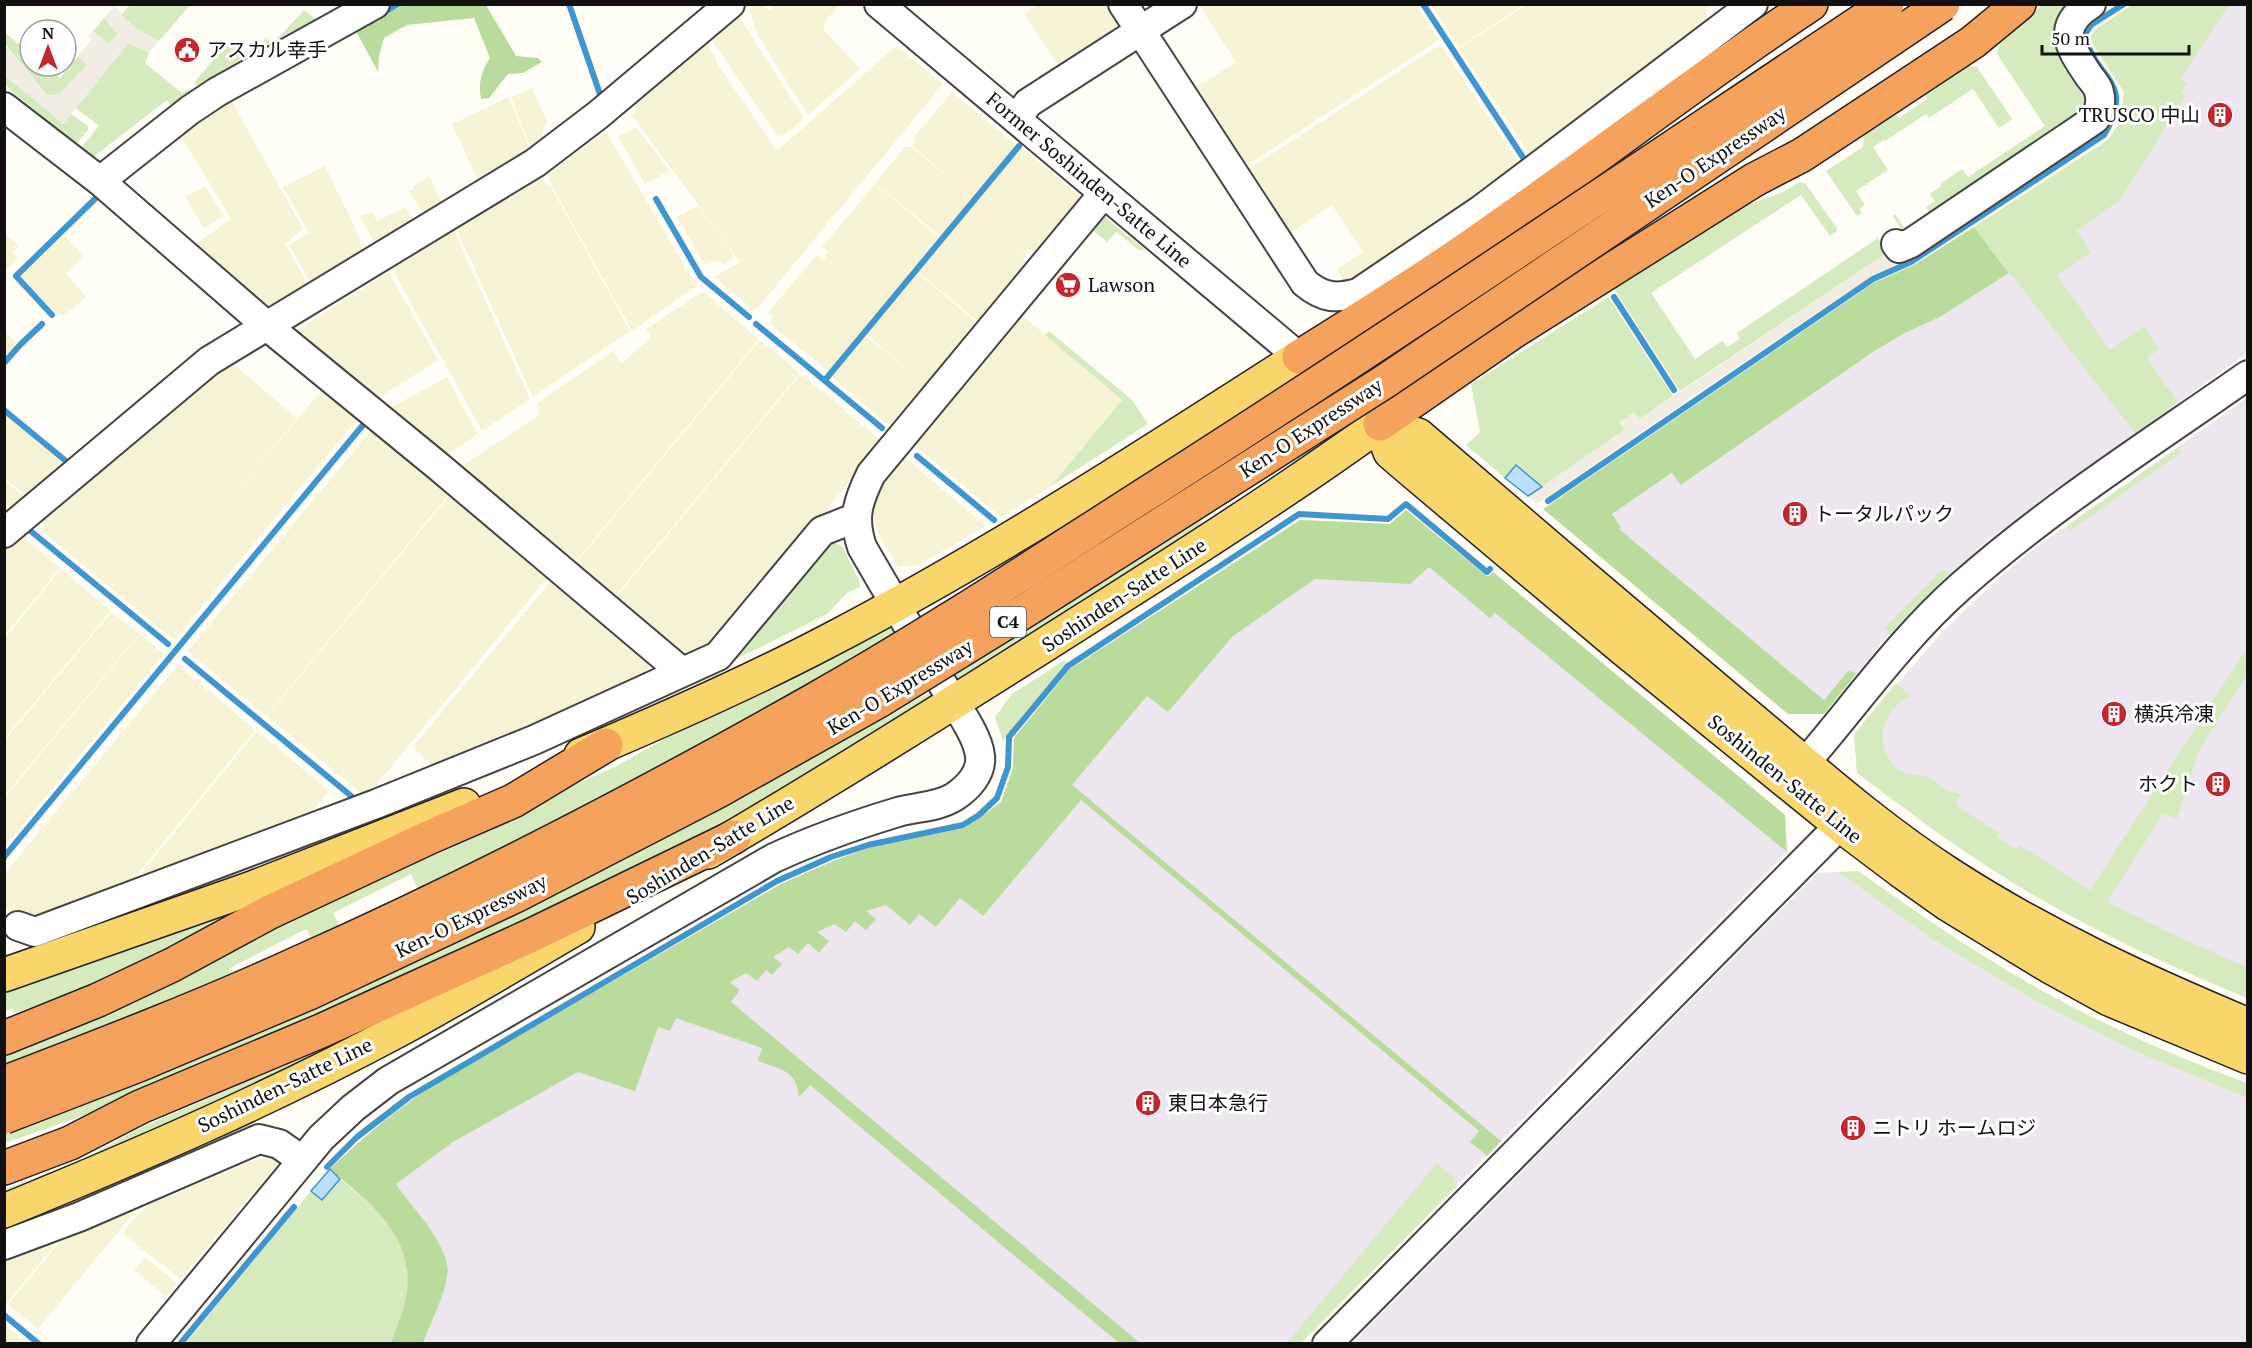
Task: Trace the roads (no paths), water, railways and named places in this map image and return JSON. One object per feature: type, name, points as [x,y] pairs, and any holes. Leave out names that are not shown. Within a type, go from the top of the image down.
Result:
[{"type":"highway","points":[[1299,357],[1378,309],[1471,247],[1745,48],[1811,4]]},
{"type":"highway","name":"Ken-O Expressway","points":[[4,1083],[135,1033],[299,963],[384,923],[601,817],[818,698],[1007,583],[1347,366],[1887,4]]},
{"type":"highway","name":"Ken-O Expressway","points":[[4,1118],[141,1064],[309,993],[517,896],[718,791],[882,699],[1384,382],[1943,4]]},
{"type":"highway","points":[[1380,424],[1513,332],[1754,180],[1812,149],[1972,42],[2019,4]]},
{"type":"highway","points":[[4,1038],[98,1000],[172,965],[270,912],[513,801],[606,745]]},
{"type":"highway","points":[[4,1168],[70,1143],[140,1107],[344,1021],[532,935],[734,837]]},
{"type":"main road","name":"Soshinden-Satte Line","points":[[1299,357],[1380,424],[1418,435],[1805,763],[1904,842],[1987,897],[2112,965],[2177,996],[2247,1025]]},
{"type":"main road","points":[[4,975],[252,888],[440,816],[606,745],[765,673],[895,604],[1088,492],[1299,357]]},
{"type":"main road","name":"Soshinden-Satte Line","points":[[4,1211],[106,1170],[233,1112],[398,1031],[734,837],[954,703],[1297,483],[1380,424]]},
{"type":"main road","name":"Soshinden-Satte Line","points":[[1380,424],[1390,452],[1559,595],[1840,825],[1949,905],[2049,966],[2118,1003],[2247,1057]]},
{"type":"main road","points":[[1088,492],[1157,463],[1184,454],[1199,454],[1218,466],[1224,476],[1227,493],[1211,539]]},
{"type":"street","points":[[100,181],[190,110],[217,92],[375,4]]},
{"type":"street","points":[[4,532],[209,361],[535,162],[607,108],[730,4]]},
{"type":"street","name":"Former Soshinden-Satte Line","points":[[879,4],[1299,357]]},
{"type":"street","points":[[1123,4],[1305,283],[1317,294],[1343,297],[1358,292],[1482,209],[1753,4]]},
{"type":"street","points":[[1017,119],[1028,103],[1182,4]]},
{"type":"street","points":[[1896,244],[1899,248],[1911,243],[2095,119],[2100,106],[2099,90],[2071,50],[2068,38],[2075,18],[2091,4]]},
{"type":"street","points":[[4,106],[100,181],[267,326],[438,466],[682,672]]},
{"type":"street","points":[[151,1344],[302,1160],[353,1108],[388,1081],[774,858],[843,828],[934,805],[954,797],[966,787],[977,773],[980,756],[973,735],[862,547],[855,518],[860,496],[871,474],[1104,193]]},
{"type":"street","points":[[1805,763],[1898,651],[1960,587],[2035,525],[2247,375]]},
{"type":"street","points":[[18,926],[35,932],[346,816],[534,740],[718,656],[822,531],[855,518]]},
{"type":"street","points":[[1327,1344],[1840,825]]},
{"type":"street","points":[[4,1245],[79,1217],[259,1139],[279,1144],[302,1160]]},
{"type":"water","points":[[1516,465],[1542,487],[1528,496],[1505,478]]},
{"type":"water","points":[[330,1169],[340,1179],[322,1200],[311,1191]]},
{"type":"waterway","points":[[383,13],[398,4]]},
{"type":"waterway","points":[[569,4],[602,100]]},
{"type":"waterway","points":[[1423,4],[1526,162]]},
{"type":"waterway","points":[[1548,501],[1873,279],[1911,262],[2104,135],[2113,117],[2116,102],[2115,91],[2096,62],[2085,34],[2091,25],[2124,4]]},
{"type":"waterway","points":[[825,380],[1019,146]]},
{"type":"waterway","points":[[52,315],[16,276],[99,195]]},
{"type":"waterway","points":[[656,199],[701,277],[749,317]]},
{"type":"waterway","points":[[1614,297],[1674,390]]},
{"type":"waterway","points":[[4,363],[42,324]]},
{"type":"waterway","points":[[756,324],[882,428]]},
{"type":"waterway","points":[[4,410],[72,466],[70,467]]},
{"type":"waterway","points":[[4,857],[368,419]]},
{"type":"waterway","points":[[917,456],[994,520]]},
{"type":"waterway","points":[[327,1167],[357,1137],[409,1097],[777,881],[831,857],[868,845],[963,825],[979,815],[997,798],[1008,767],[1009,737],[1068,666],[1299,514],[1388,519],[1406,504],[1487,572],[1490,569]]},
{"type":"waterway","points":[[27,528],[168,644]]},
{"type":"waterway","points":[[185,659],[356,800]]},
{"type":"waterway","points":[[180,1344],[294,1207]]},
{"type":"waterway","points":[[4,1315],[39,1344]]},
{"type":"place","name":"アスカル幸手","points":[[187,50]]},
{"type":"place","name":"TRUSCO 中山","points":[[2220,115]]},
{"type":"place","name":"Lawson","points":[[1068,285]]},
{"type":"place","name":"トータルパック","points":[[1795,514]]},
{"type":"place","name":"横浜冷凍","points":[[2114,714]]},
{"type":"place","name":"ホクト","points":[[2218,784]]},
{"type":"place","name":"東日本急行","points":[[1148,1103]]},
{"type":"place","name":"ニトリ ホームロジ","points":[[1853,1128]]}]
